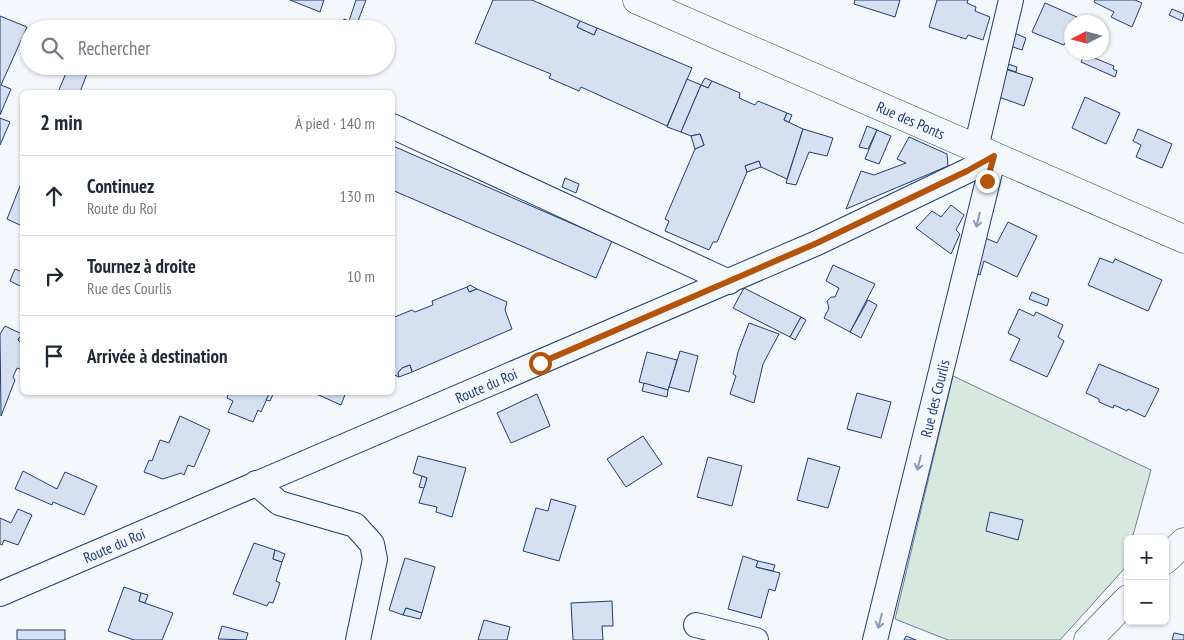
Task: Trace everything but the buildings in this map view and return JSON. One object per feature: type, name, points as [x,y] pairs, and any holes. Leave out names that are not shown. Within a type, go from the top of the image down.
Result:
[{"type":"main road","name":"Rue des Ponts","points":[[637,0],[1184,239]]},
{"type":"main road","points":[[1169,556],[1184,542]]},
{"type":"main road","points":[[1088,640],[1124,603]]},
{"type":"street","name":"Rue des Courlis","points":[[875,640],[985,152],[1011,0]]},
{"type":"street","points":[[395,127],[729,282]]},
{"type":"street","name":"Route du Roi","points":[[0,594],[817,243],[967,171],[985,152]]},
{"type":"street","points":[[256,483],[279,503],[355,525],[372,544],[375,559],[358,640]]},
{"type":"street","points":[[696,625],[756,640]]},
{"type":"shaded area","points":[[953,376],[1151,470],[1133,535],[1124,535],[1124,569],[1060,640],[948,640],[895,619]]},
{"type":"route","points":[[540,363],[817,243],[967,171],[994,156],[987,181]]}]
